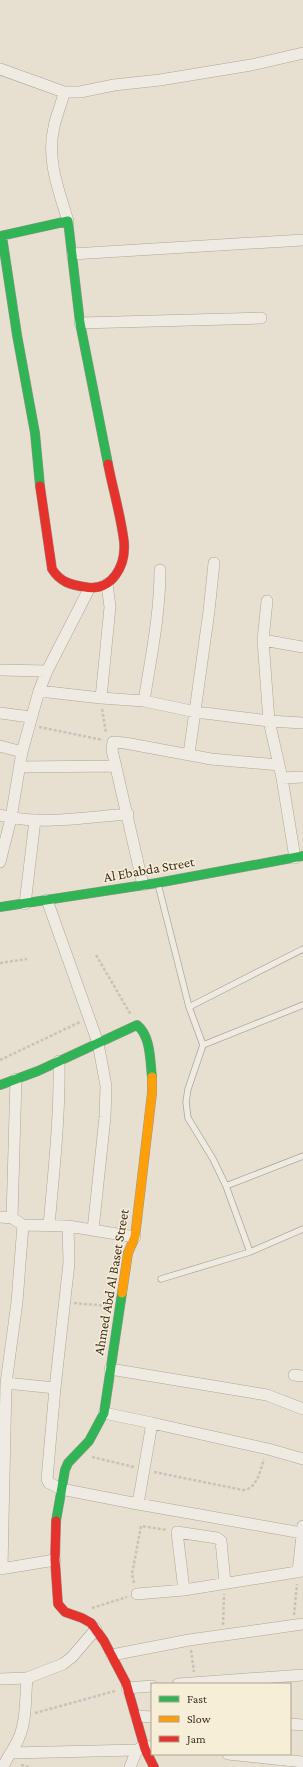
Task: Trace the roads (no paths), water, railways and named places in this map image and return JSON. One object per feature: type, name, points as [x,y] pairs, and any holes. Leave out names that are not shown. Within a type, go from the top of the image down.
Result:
[{"type":"street","points":[[0,69],[63,97],[114,85],[160,80],[251,65],[303,53]]},
{"type":"street","points":[[63,97],[53,128],[51,148],[53,168],[68,221],[80,323],[124,543],[123,560],[120,572],[101,588],[89,589],[64,583],[57,577],[52,569],[38,473],[35,432],[1,236],[68,221]]},
{"type":"street","points":[[72,254],[303,240]]},
{"type":"street","points":[[80,323],[261,318]]},
{"type":"street","points":[[189,754],[196,712],[214,563]]},
{"type":"street","points":[[144,701],[154,640],[160,588],[160,570]]},
{"type":"street","points":[[101,698],[110,607],[107,584]]},
{"type":"street","points":[[0,862],[5,817],[29,721],[47,671],[89,589]]},
{"type":"street","points":[[267,601],[264,640],[269,721],[299,857]]},
{"type":"street","points":[[264,640],[303,647]]},
{"type":"street","points":[[0,670],[21,669],[47,671]]},
{"type":"street","points":[[39,691],[144,701],[196,712],[269,721],[303,723]]},
{"type":"street","points":[[0,713],[29,721]]},
{"type":"street","points":[[143,885],[112,746],[115,742],[211,759],[279,765]]},
{"type":"street","points":[[0,746],[22,752]]},
{"type":"street","points":[[18,767],[116,766]]},
{"type":"street","points":[[282,778],[303,777]]},
{"type":"street","points":[[5,817],[35,820],[128,814]]},
{"type":"street","points":[[25,904],[35,820]]},
{"type":"street","name":"Al Ebabda Street","points":[[0,907],[157,883],[299,857]]},
{"type":"street","points":[[47,900],[98,1043],[106,1086],[105,1117],[93,1230]]},
{"type":"street","name":"Ahmed Abd Al Baset Street","points":[[96,1629],[85,1618],[70,1616],[60,1610],[58,1604],[55,1560],[57,1513],[65,1470],[68,1463],[78,1454],[97,1428],[104,1413],[128,1253],[135,1237],[152,1085],[148,1046],[142,1027],[137,1025],[98,1043]]},
{"type":"street","points":[[0,1084],[16,1079],[98,1043]]},
{"type":"street","points":[[49,1225],[58,1128],[60,1090],[59,1060]]},
{"type":"street","points":[[12,1218],[16,1079]]},
{"type":"street","points":[[0,1216],[12,1218],[23,1225],[68,1226],[135,1237]]},
{"type":"street","points":[[23,1225],[17,1302],[6,1383],[2,1477],[1,1569],[55,1560]]},
{"type":"street","points":[[68,1226],[69,1263],[55,1388],[47,1479],[48,1483],[61,1489],[138,1504],[302,1529],[300,1571],[225,1582],[184,1590],[136,1594]]},
{"type":"street","points":[[110,1369],[266,1395],[303,1409]]},
{"type":"street","points":[[6,1383],[55,1388]]},
{"type":"street","points":[[104,1413],[268,1449],[303,1459]]},
{"type":"street","points":[[138,1504],[152,1423]]},
{"type":"street","points":[[184,1590],[178,1532],[217,1538],[221,1541],[225,1582]]},
{"type":"street","points":[[112,1655],[189,1640],[298,1625]]},
{"type":"street","points":[[0,1680],[27,1678],[63,1664],[72,1657],[96,1629],[112,1655],[127,1688],[144,1748],[154,1767]]},
{"type":"street","points":[[196,1683],[303,1676]]},
{"type":"street","points":[[3,1767],[18,1740],[24,1716],[27,1678]]},
{"type":"street","points":[[127,1688],[151,1686]]},
{"type":"street","points":[[136,1716],[151,1717]]},
{"type":"street","points":[[291,1724],[303,1724]]},
{"type":"street","points":[[11,1753],[144,1748]]},
{"type":"street","points":[[130,1767],[144,1748]]},
{"type":"street","points":[[237,1755],[303,1762]]},
{"type":"lane","points":[[157,883],[189,1007],[203,1045],[188,1089],[186,1102],[188,1118],[213,1159],[226,1186],[250,1252]]},
{"type":"lane","points":[[189,1007],[303,949]]},
{"type":"lane","points":[[203,1045],[303,1005]]},
{"type":"lane","points":[[226,1186],[303,1156]]},
{"type":"lane","points":[[161,1279],[250,1252],[303,1229]]}]
